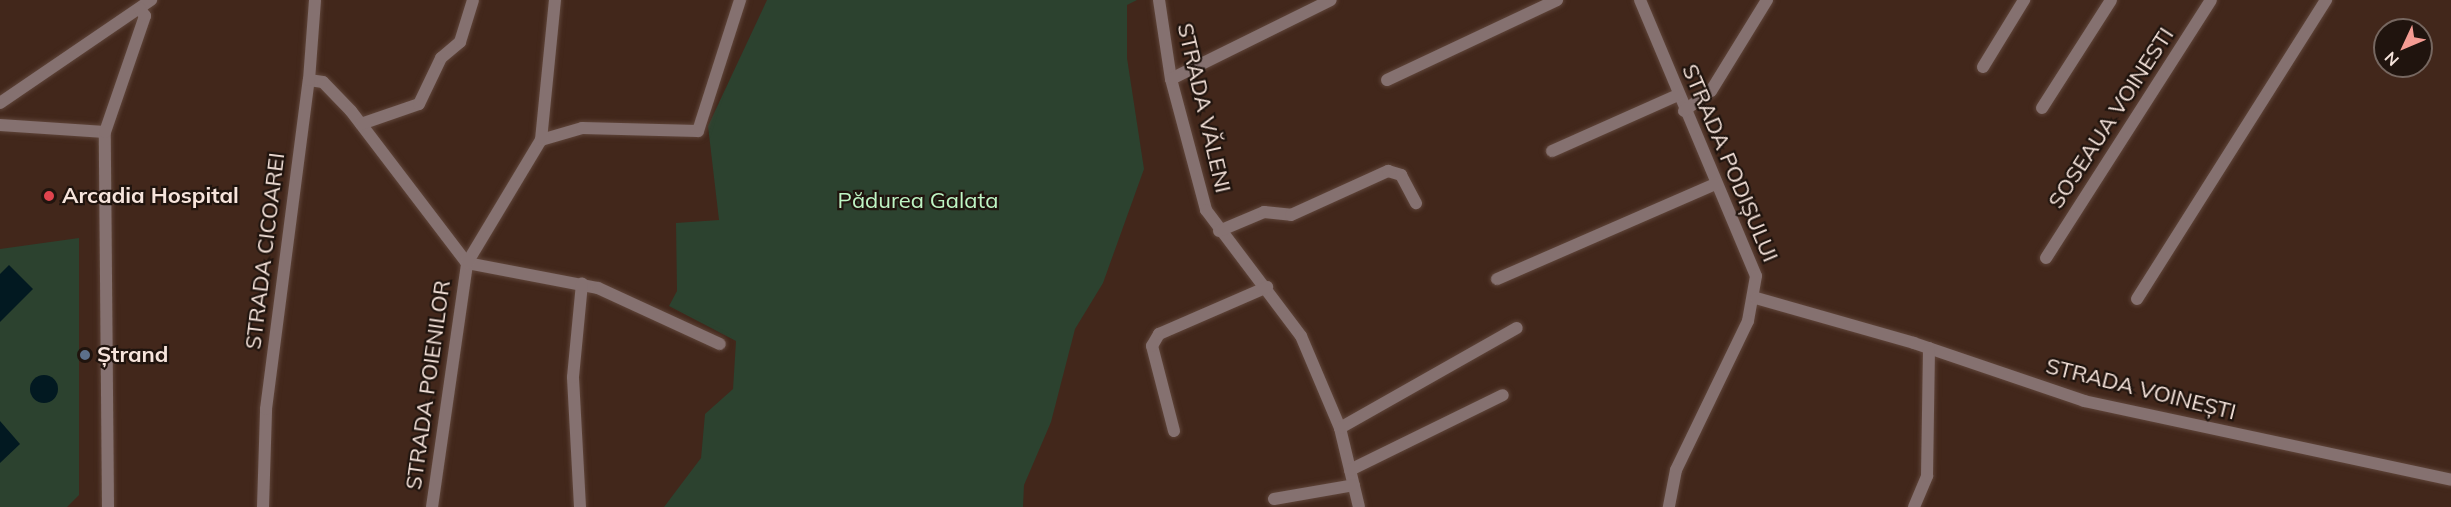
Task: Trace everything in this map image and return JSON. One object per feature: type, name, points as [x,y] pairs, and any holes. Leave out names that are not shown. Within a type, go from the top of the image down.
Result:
[{"type":"street","points":[[0,103],[151,0]]},
{"type":"street","name":"STRADA CICOAREI","points":[[263,507],[266,409],[309,80],[315,0]]},
{"type":"street","points":[[361,123],[418,104],[441,58],[460,42],[473,0]]},
{"type":"street","points":[[555,0],[541,140],[467,263],[582,284],[720,344]]},
{"type":"street","points":[[541,140],[582,128],[698,130],[740,0]]},
{"type":"street","name":"STRADA VĂLENI","points":[[1159,0],[1171,79],[1194,179],[1219,231],[1267,287],[1301,336],[1340,428],[1359,507]]},
{"type":"street","points":[[1171,79],[1331,0]]},
{"type":"street","points":[[1387,80],[1557,0]]},
{"type":"street","name":"STRADA PODIȘULUI","points":[[1640,0],[1684,111],[1756,276],[1756,298],[1673,478],[1669,507]]},
{"type":"street","points":[[1684,111],[1711,91],[1767,0]]},
{"type":"street","points":[[1983,67],[2024,0]]},
{"type":"street","points":[[2043,108],[2111,0]]},
{"type":"street","name":"SOSEAUA VOINESTI","points":[[2046,258],[2211,0]]},
{"type":"street","points":[[2137,299],[2326,0]]},
{"type":"street","points":[[108,507],[105,132],[145,16],[140,9]]},
{"type":"street","name":"STRADA POIENILOR","points":[[309,80],[322,82],[361,123],[467,263],[432,507]]},
{"type":"street","points":[[1552,152],[1678,95]]},
{"type":"street","points":[[0,124],[105,132]]},
{"type":"street","points":[[1219,231],[1264,212],[1291,214],[1388,171],[1401,175],[1416,203]]},
{"type":"street","points":[[1497,279],[1716,184]]},
{"type":"street","points":[[580,507],[573,377],[582,284]]},
{"type":"street","points":[[1174,431],[1152,346],[1159,334],[1267,287]]},
{"type":"street","name":"STRADA VOINEȘTI","points":[[1756,298],[1929,348],[2084,401],[2451,480]]},
{"type":"street","points":[[1340,428],[1517,328]]},
{"type":"street","points":[[1914,507],[1928,476],[1929,348]]},
{"type":"street","points":[[1350,470],[1503,395]]},
{"type":"street","points":[[1275,500],[1354,485]]},
{"type":"green space","name":"Pădurea Galata","points":[[767,0],[1137,0],[1127,5],[1127,58],[1144,169],[1103,283],[1075,329],[1051,422],[1024,485],[1023,507],[664,507],[701,458],[705,414],[733,389],[736,341],[669,306],[677,291],[676,223],[719,220],[708,126]]},
{"type":"green space","points":[[79,238],[79,495],[67,507],[0,507],[0,249]]},
{"type":"water","points":[[9,265],[33,289],[0,322],[0,274]]},
{"type":"water","points":[[44,375],[54,379],[58,389],[54,399],[44,403],[34,399],[30,389],[34,379]]},
{"type":"water","points":[[0,421],[20,444],[0,463]]},
{"type":"place","name":"Arcadia Hospital","points":[[49,196]]},
{"type":"place","name":"Ștrand","points":[[85,355]]}]
